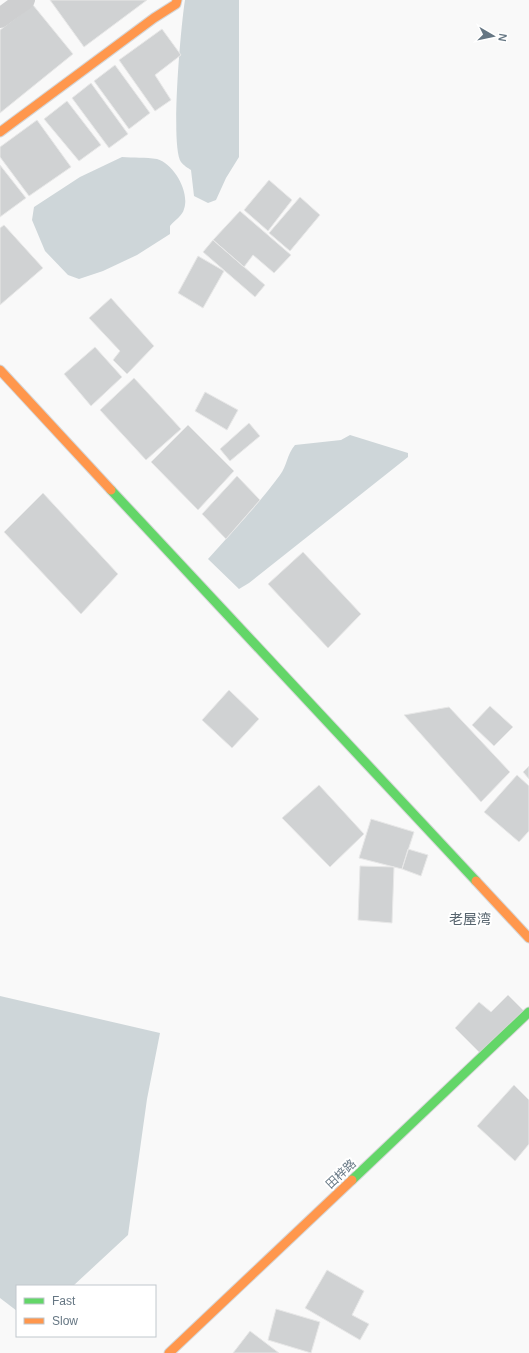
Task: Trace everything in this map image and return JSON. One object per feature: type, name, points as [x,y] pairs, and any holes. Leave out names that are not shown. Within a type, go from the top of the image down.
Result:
[{"type":"main road","points":[[0,132],[154,18],[176,4],[177,0]]},
{"type":"main road","points":[[0,370],[529,938]]},
{"type":"main road","name":"田梓路","points":[[169,1353],[529,1012]]},
{"type":"street","points":[[0,18],[25,0]]},
{"type":"shaded area","points":[[185,0],[239,0],[239,157],[226,178],[216,200],[208,203],[194,196],[191,170],[181,162],[178,152],[176,134],[177,84]]},
{"type":"shaded area","points":[[122,157],[157,159],[169,167],[175,173],[183,187],[185,202],[183,211],[170,226],[170,234],[137,255],[103,271],[79,279],[68,275],[45,251],[32,220],[34,207],[80,177]]},
{"type":"shaded area","points":[[350,435],[408,453],[408,457],[249,583],[239,589],[208,559],[272,486],[282,471],[290,452],[295,445],[341,440]]},
{"type":"shaded area","points":[[0,996],[160,1033],[147,1099],[128,1235],[74,1285],[16,1285],[16,1310],[0,1298]]},
{"type":"building","points":[[50,0],[147,0],[84,47]]},
{"type":"building","points":[[33,5],[73,54],[0,113],[0,30]]},
{"type":"building","points":[[162,29],[181,55],[155,75],[171,100],[155,111],[119,60]]},
{"type":"building","points":[[115,65],[150,113],[129,129],[94,81]]},
{"type":"building","points":[[91,83],[128,134],[109,148],[72,98]]},
{"type":"building","points":[[67,101],[101,145],[79,161],[44,119]]},
{"type":"building","points":[[37,120],[71,167],[29,196],[0,157],[0,147]]},
{"type":"building","points":[[0,165],[26,198],[0,217]]},
{"type":"building","points":[[269,180],[292,200],[268,231],[244,210]]},
{"type":"building","points":[[300,197],[320,215],[290,251],[269,233]]},
{"type":"building","points":[[240,211],[291,255],[274,273],[253,255],[244,267],[213,240]]},
{"type":"building","points":[[4,225],[43,268],[0,305],[0,228]]},
{"type":"building","points":[[213,240],[265,285],[255,297],[203,252]]},
{"type":"building","points":[[198,256],[224,271],[203,308],[178,293]]},
{"type":"building","points":[[111,298],[154,346],[127,374],[113,360],[120,351],[89,318]]},
{"type":"building","points":[[95,347],[122,377],[91,406],[64,374]]},
{"type":"building","points":[[134,378],[181,429],[146,460],[100,410]]},
{"type":"building","points":[[205,392],[238,410],[227,430],[195,411]]},
{"type":"building","points":[[249,423],[260,436],[230,461],[220,449]]},
{"type":"building","points":[[188,425],[234,471],[198,510],[151,462]]},
{"type":"building","points":[[237,476],[260,500],[226,539],[202,514]]},
{"type":"building","points":[[43,493],[118,574],[81,614],[4,532]]},
{"type":"building","points":[[303,552],[361,614],[328,648],[268,584]]},
{"type":"building","points":[[229,690],[259,719],[232,748],[202,720]]},
{"type":"building","points":[[490,706],[513,727],[494,746],[472,725]]},
{"type":"building","points":[[449,707],[510,772],[481,802],[404,715]]},
{"type":"building","points":[[529,766],[529,779],[523,772]]},
{"type":"building","points":[[517,775],[529,786],[529,831],[519,842],[484,812]]},
{"type":"building","points":[[319,785],[364,834],[330,867],[282,818]]},
{"type":"building","points":[[371,819],[414,832],[402,869],[359,858]]},
{"type":"building","points":[[408,849],[428,855],[421,876],[402,869]]},
{"type":"building","points":[[360,866],[394,867],[392,923],[358,920]]},
{"type":"building","points":[[508,995],[527,1014],[485,1058],[455,1028],[479,1002],[491,1012]]},
{"type":"building","points":[[514,1085],[529,1100],[529,1144],[515,1161],[477,1126]]},
{"type":"building","points":[[327,1270],[364,1291],[352,1315],[369,1324],[360,1340],[305,1308]]},
{"type":"building","points":[[276,1309],[320,1322],[311,1353],[268,1340]]},
{"type":"building","points":[[250,1331],[279,1353],[233,1353]]},
{"type":"traffic: fast","points":[[111,490],[476,881]]},
{"type":"traffic: fast","points":[[352,1180],[529,1012]]},
{"type":"traffic: slow","points":[[0,132],[154,18],[176,4],[177,0]]},
{"type":"traffic: slow","points":[[0,370],[111,490]]},
{"type":"traffic: slow","points":[[476,881],[529,938]]},
{"type":"traffic: slow","points":[[169,1353],[352,1180]]},
{"type":"district","name":"老屋湾","points":[[470,919]]}]
